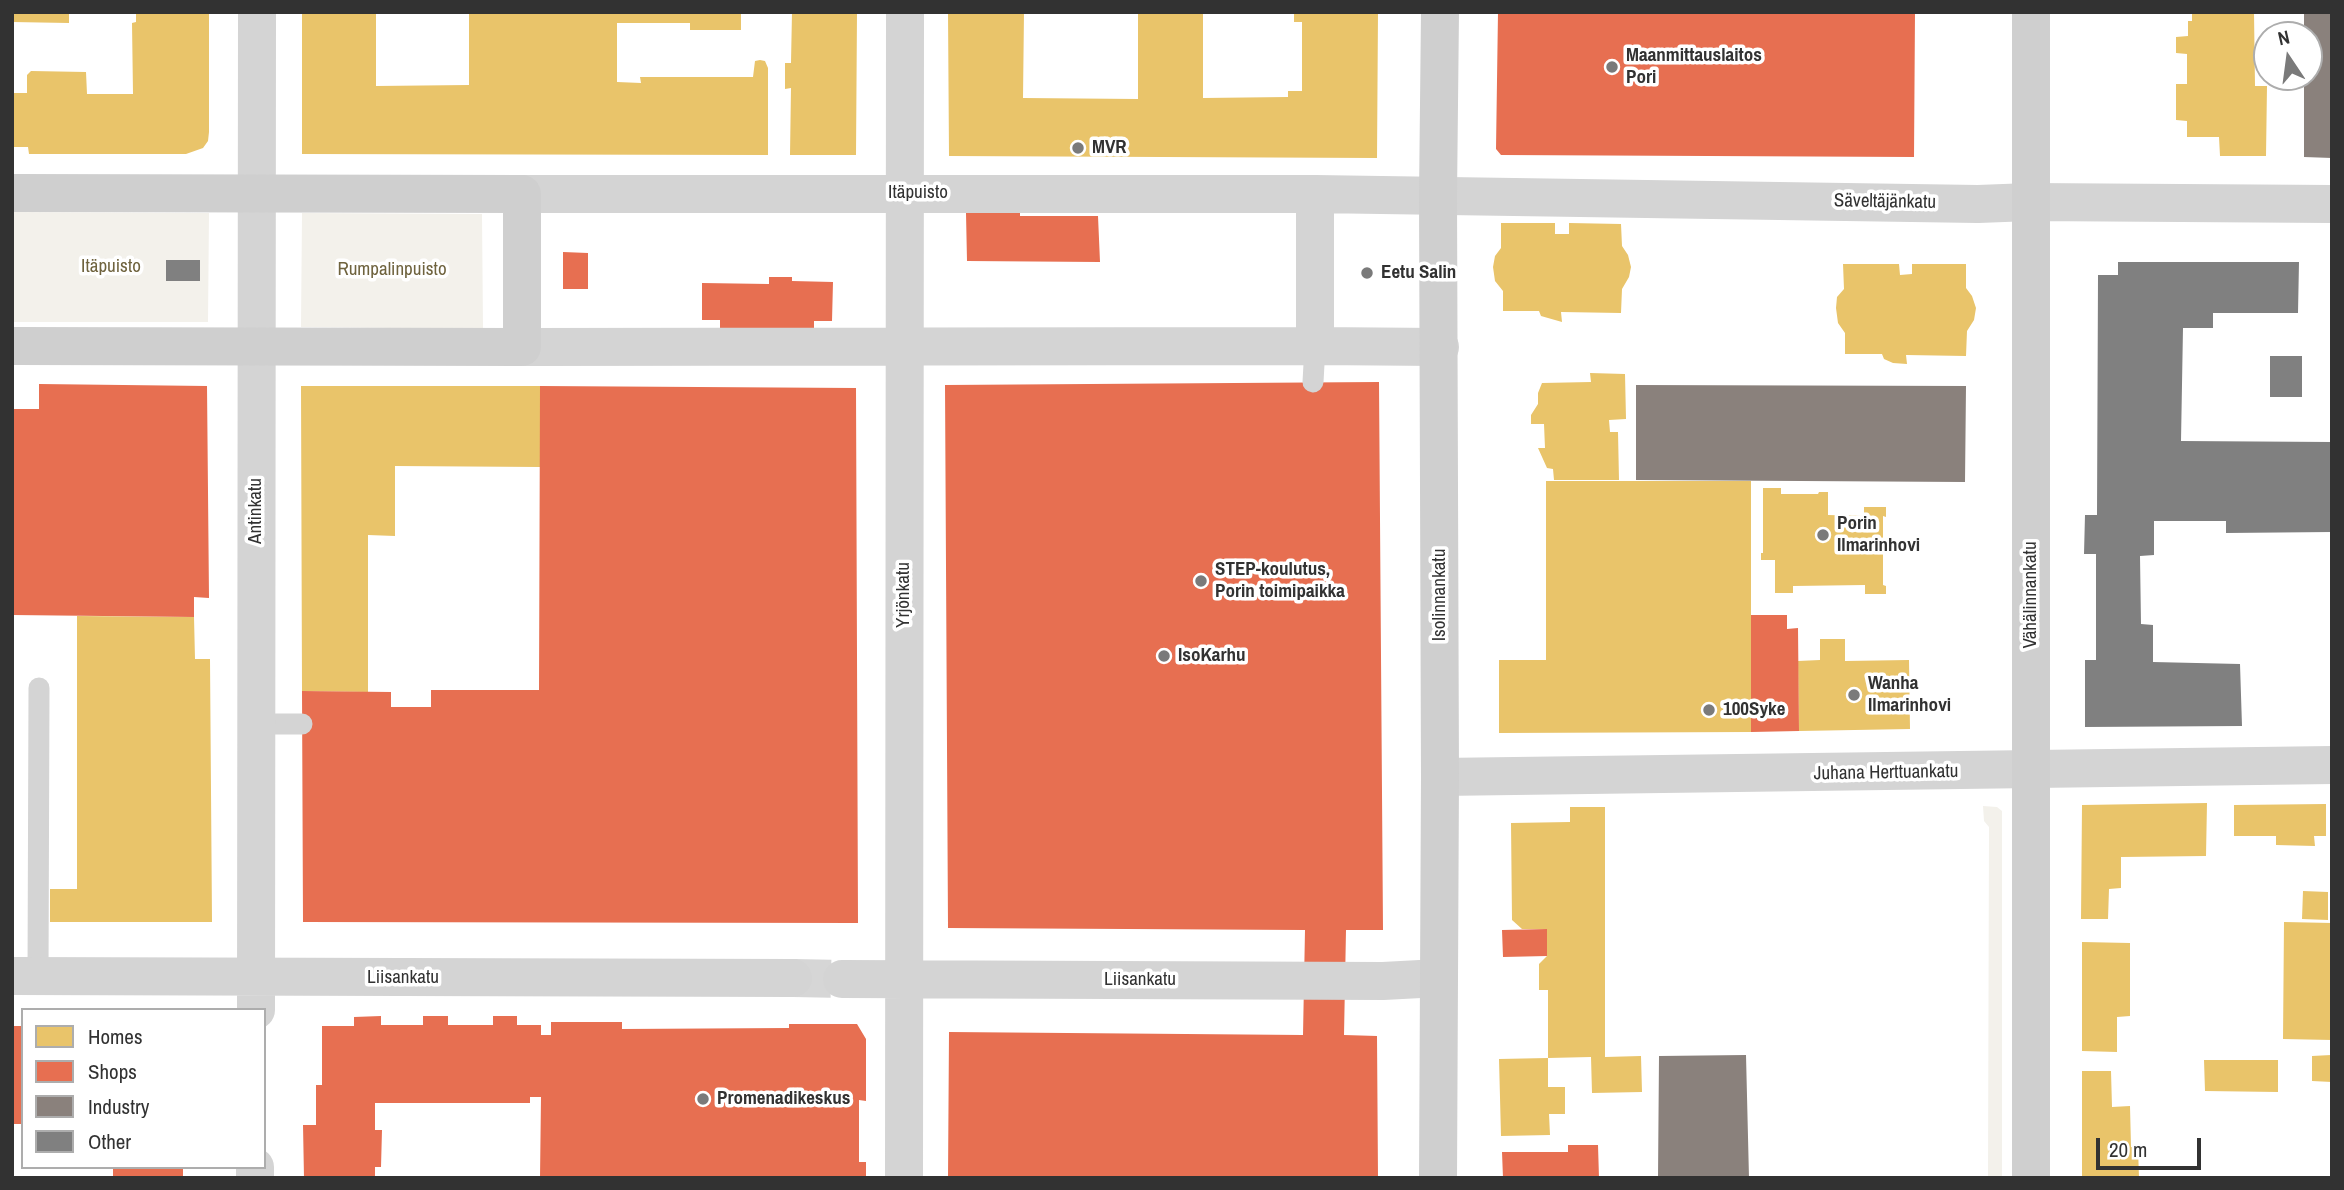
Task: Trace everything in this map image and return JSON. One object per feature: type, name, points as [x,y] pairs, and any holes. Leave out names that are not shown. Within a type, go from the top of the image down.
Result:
[{"type":"main road","name":"Isolinnankatu","points":[[1438,1178],[1440,12]]},
{"type":"main road","name":"Vähälinnankatu","points":[[2031,12],[2031,1178]]},
{"type":"main road","name":"Itäpuisto","points":[[12,193],[522,194]]},
{"type":"main road","points":[[12,346],[522,347],[522,194]]},
{"type":"street","name":"Antinkatu","points":[[256,993],[257,12]]},
{"type":"street","name":"Yrjönkatu","points":[[904,1178],[905,12]]},
{"type":"street","name":"Itäpuisto","points":[[522,194],[1438,195]]},
{"type":"street","points":[[1314,364],[1315,194]]},
{"type":"street","name":"Säveltäjänkatu","points":[[1438,195],[1978,204],[2332,204]]},
{"type":"street","points":[[522,347],[904,346],[1314,364],[1440,347]]},
{"type":"street","name":"Juhana Herttuankatu","points":[[1440,777],[2332,765]]},
{"type":"street","name":"Liisankatu","points":[[25,976],[256,993],[793,978]]},
{"type":"street","name":"Liisankatu","points":[[842,979],[1383,981],[1439,978]]},
{"type":"lane","points":[[25,976],[38,688]]},
{"type":"lane","points":[[256,724],[302,724]]},
{"type":"green space","name":"Itäpuisto","points":[[12,212],[209,213],[208,322],[12,322]]},
{"type":"green space","name":"Rumpalinpuisto","points":[[302,213],[482,214],[483,329],[301,327]]},
{"type":"green space","points":[[1983,806],[1997,807],[2002,811],[2002,1178],[1988,1178],[1989,827],[1984,821]]},
{"type":"building: Homes","points":[[12,12],[69,12],[69,23],[12,22]]},
{"type":"building: Homes","points":[[136,12],[209,12],[209,132],[208,141],[203,148],[186,154],[29,154],[28,147],[12,147],[12,93],[27,93],[27,75],[31,71],[86,72],[87,94],[133,94],[132,23],[136,22]]},
{"type":"building: Homes","points":[[302,12],[376,12],[376,86],[469,85],[469,12],[741,12],[741,30],[690,30],[690,23],[617,23],[617,82],[641,83],[640,77],[753,77],[755,61],[765,61],[768,68],[768,155],[302,154]]},
{"type":"building: Homes","points":[[792,12],[857,12],[856,155],[790,155],[791,88],[785,89],[785,63],[791,63]]},
{"type":"building: Homes","points":[[948,12],[1024,12],[1023,98],[1138,99],[1138,12],[1203,12],[1203,98],[1288,97],[1288,91],[1302,91],[1302,22],[1294,22],[1294,12],[1378,12],[1377,158],[949,156]]},
{"type":"building: Homes","points":[[2192,12],[2254,12],[2253,91],[2267,91],[2266,156],[2220,156],[2219,137],[2187,137],[2187,121],[2176,120],[2176,84],[2187,84],[2187,54],[2176,53],[2176,37],[2188,36],[2188,21],[2192,21]]},
{"type":"building: Homes","points":[[1501,223],[1555,223],[1555,234],[1569,234],[1569,223],[1621,224],[1622,246],[1631,267],[1622,289],[1621,313],[1561,312],[1562,322],[1541,316],[1539,311],[1503,311],[1503,291],[1495,281],[1493,267],[1495,256],[1501,248]]},
{"type":"building: Homes","points":[[1843,264],[1899,264],[1900,275],[1912,274],[1912,264],[1966,264],[1966,288],[1976,308],[1974,320],[1967,331],[1966,356],[1906,355],[1907,364],[1893,363],[1884,359],[1882,354],[1845,354],[1845,333],[1838,323],[1836,308],[1837,297],[1844,289]]},
{"type":"building: Homes","points":[[1590,373],[1625,374],[1626,419],[1609,420],[1610,432],[1618,432],[1619,480],[1554,480],[1553,469],[1547,468],[1538,448],[1545,448],[1544,424],[1531,424],[1531,415],[1538,404],[1538,393],[1542,383],[1591,382]]},
{"type":"building: Homes","points":[[301,386],[540,386],[540,467],[395,466],[395,536],[368,535],[368,692],[302,691]]},
{"type":"building: Homes","points":[[1546,481],[1751,481],[1751,732],[1499,733],[1499,660],[1546,660]]},
{"type":"building: Homes","name":"Porin Ilmarinhovi","points":[[1763,488],[1781,488],[1781,494],[1828,492],[1828,515],[1864,516],[1864,507],[1886,507],[1886,517],[1883,516],[1883,585],[1886,586],[1886,594],[1865,594],[1865,585],[1793,586],[1793,593],[1775,593],[1775,560],[1761,560]]},
{"type":"building: Homes","points":[[77,616],[194,617],[195,659],[210,659],[212,922],[50,922],[50,889],[77,889]]},
{"type":"building: Homes","name":"Wanha Ilmarinhovi","points":[[1820,639],[1845,639],[1845,661],[1909,660],[1910,729],[1799,731],[1798,661],[1820,660]]},
{"type":"building: Homes","points":[[2207,803],[2206,856],[2121,857],[2121,888],[2109,889],[2108,919],[2081,919],[2082,805]]},
{"type":"building: Homes","points":[[2326,804],[2326,836],[2314,836],[2315,846],[2276,845],[2276,836],[2234,836],[2234,805]]},
{"type":"building: Homes","points":[[1570,807],[1605,807],[1605,1057],[1641,1056],[1642,1092],[1592,1093],[1591,1057],[1548,1058],[1548,990],[1539,990],[1539,964],[1547,956],[1547,929],[1522,929],[1512,920],[1511,823],[1570,822]]},
{"type":"building: Homes","points":[[2303,891],[2328,892],[2328,920],[2302,919]]},
{"type":"building: Homes","points":[[2284,922],[2332,923],[2332,1040],[2283,1039]]},
{"type":"building: Homes","points":[[2082,942],[2130,943],[2130,1016],[2117,1017],[2117,1052],[2082,1051]]},
{"type":"building: Homes","points":[[2331,1055],[2332,1082],[2312,1081],[2312,1056]]},
{"type":"building: Homes","points":[[1548,1058],[1548,1087],[1565,1087],[1565,1114],[1549,1114],[1550,1135],[1501,1136],[1499,1059]]},
{"type":"building: Homes","points":[[2204,1060],[2278,1060],[2278,1092],[2205,1091]]},
{"type":"building: Homes","points":[[2082,1071],[2111,1071],[2112,1107],[2130,1106],[2131,1147],[2138,1147],[2139,1178],[2082,1178]]},
{"type":"building: Shops","points":[[1498,12],[1915,12],[1914,157],[1501,155],[1496,149]]},
{"type":"building: Shops","points":[[966,213],[1098,216],[1100,262],[967,261]]},
{"type":"building: Shops","points":[[563,252],[588,253],[588,289],[563,289]]},
{"type":"building: Shops","points":[[769,277],[792,277],[792,281],[833,282],[832,321],[814,321],[814,334],[720,333],[720,320],[702,320],[702,283],[769,284]]},
{"type":"building: Shops","name":"IsoKarhu","points":[[1379,382],[1383,930],[1346,930],[1344,1035],[1377,1036],[1378,1178],[948,1178],[949,1032],[1303,1035],[1305,930],[948,928],[945,385]]},
{"type":"building: Shops","points":[[39,384],[207,386],[209,598],[194,597],[194,617],[12,615],[12,409],[39,409]]},
{"type":"building: Shops","points":[[540,386],[856,388],[858,923],[303,922],[302,691],[391,692],[391,707],[431,707],[431,690],[539,690]]},
{"type":"building: Shops","points":[[1751,615],[1787,615],[1787,629],[1798,628],[1799,731],[1751,732]]},
{"type":"building: Shops","points":[[1547,929],[1547,956],[1503,957],[1502,930]]},
{"type":"building: Shops","name":"Promenadikeskus","points":[[381,1016],[381,1025],[423,1025],[423,1016],[448,1016],[448,1025],[493,1025],[493,1016],[517,1016],[517,1025],[541,1025],[541,1035],[551,1035],[551,1022],[622,1022],[622,1029],[789,1028],[789,1024],[857,1024],[866,1039],[866,1101],[859,1100],[859,1162],[866,1162],[866,1178],[540,1178],[541,1097],[530,1097],[530,1103],[375,1103],[375,1130],[382,1130],[381,1167],[375,1167],[375,1178],[304,1178],[303,1125],[316,1125],[316,1085],[322,1085],[322,1026],[354,1026],[354,1017]]},
{"type":"building: Shops","points":[[12,1026],[21,1026],[21,1124],[12,1124]]},
{"type":"building: Shops","points":[[1568,1145],[1598,1145],[1599,1178],[1503,1178],[1502,1152],[1568,1152]]},
{"type":"building: Shops","points":[[113,1169],[183,1169],[183,1178],[113,1178]]},
{"type":"building: Industry","points":[[2304,12],[2332,12],[2332,158],[2304,157],[2304,91],[2323,91],[2323,21],[2304,21]]},
{"type":"building: Industry","points":[[1636,385],[1966,386],[1965,482],[1636,480]]},
{"type":"building: Industry","points":[[1746,1055],[1749,1178],[1658,1178],[1659,1056]]},
{"type":"building: Other","points":[[166,260],[200,260],[200,281],[166,281]]},
{"type":"building: Other","points":[[2118,262],[2299,262],[2298,313],[2213,313],[2213,328],[2183,328],[2181,441],[2332,442],[2332,532],[2226,533],[2226,521],[2154,521],[2154,555],[2140,556],[2141,624],[2153,625],[2153,662],[2240,664],[2242,726],[2085,727],[2085,660],[2096,660],[2096,554],[2084,554],[2085,515],[2097,515],[2098,275],[2118,275]]},
{"type":"building: Other","points":[[2270,356],[2302,356],[2302,397],[2270,397]]},
{"type":"tunnel","points":[[793,978],[842,979]]},
{"type":"place","name":"Maanmittauslaitos Pori","points":[[1612,67]]},
{"type":"place","name":"MVR","points":[[1078,148]]},
{"type":"place","name":"Eetu Salin","points":[[1367,273]]},
{"type":"place","name":"Porin Ilmarinhovi","points":[[1823,535]]},
{"type":"place","name":"STEP-koulutus, Porin toimipaikka","points":[[1201,581]]},
{"type":"place","name":"IsoKarhu","points":[[1164,656]]},
{"type":"place","name":"Wanha Ilmarinhovi","points":[[1854,695]]},
{"type":"place","name":"100Syke","points":[[1709,710]]},
{"type":"place","name":"Promenadikeskus","points":[[703,1099]]}]
